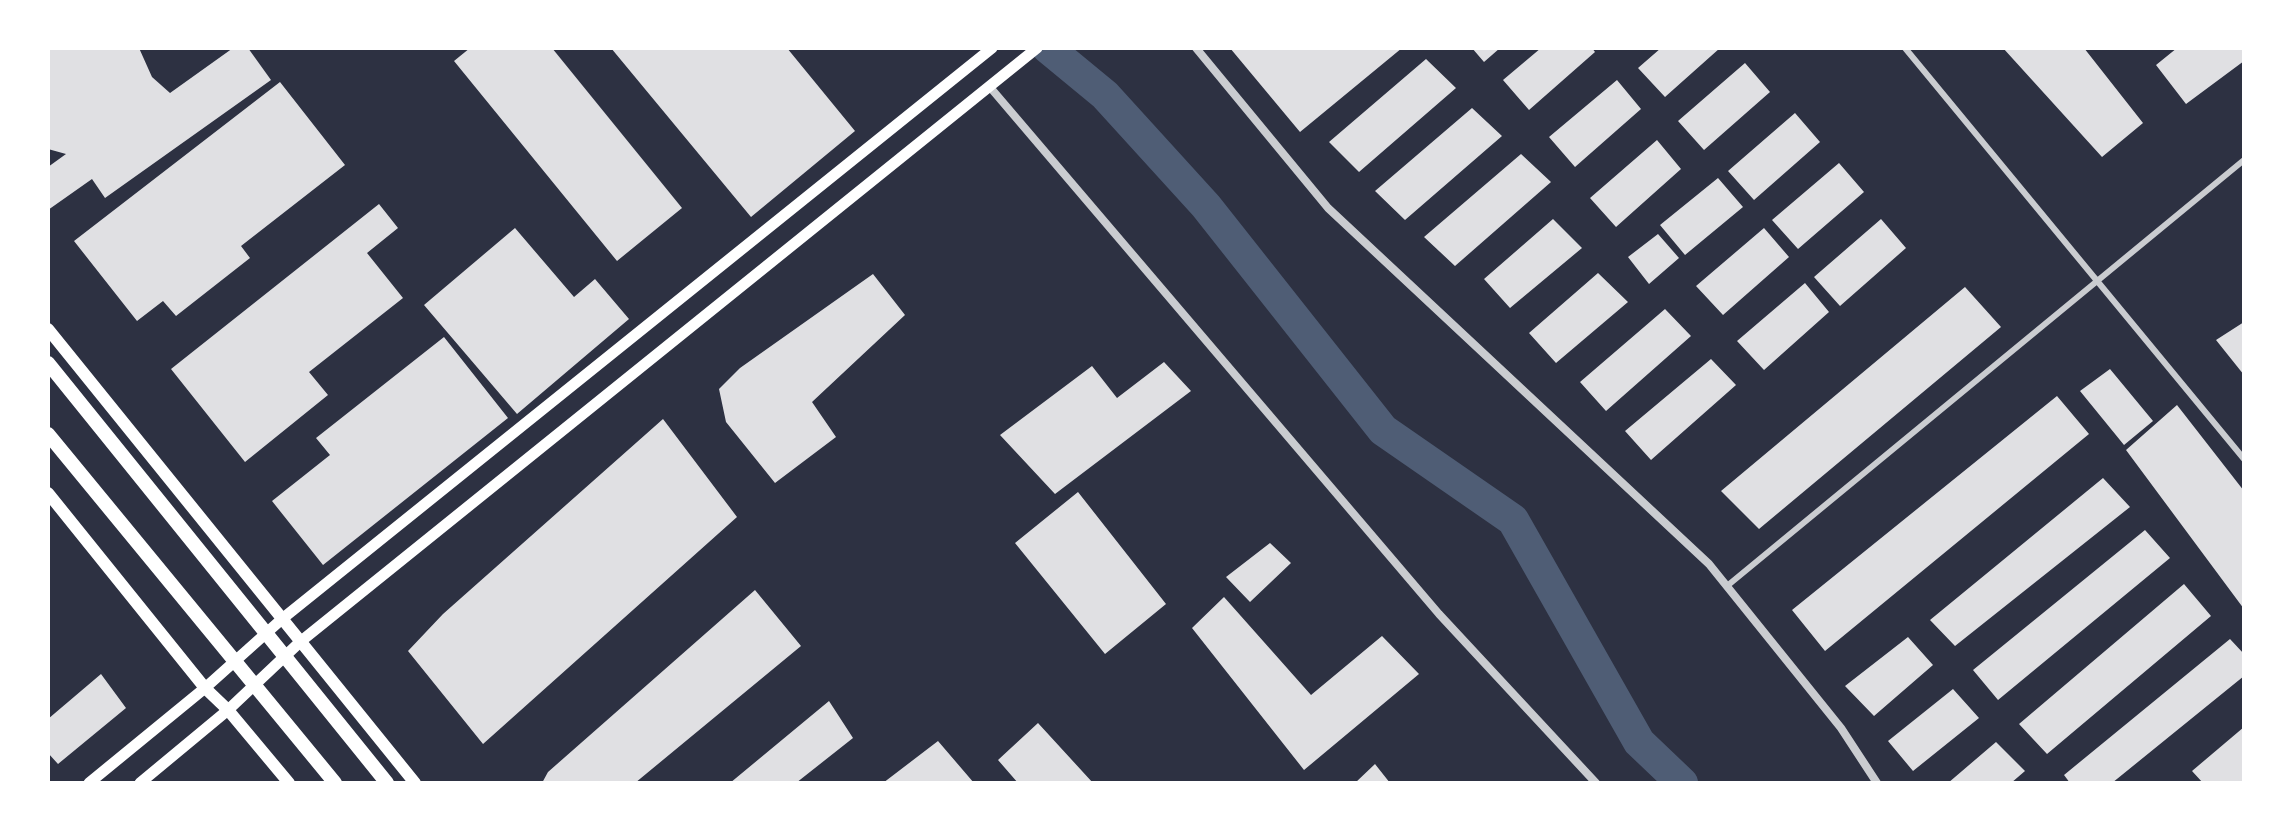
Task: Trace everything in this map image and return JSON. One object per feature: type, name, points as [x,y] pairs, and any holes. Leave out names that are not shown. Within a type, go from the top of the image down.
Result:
[{"type":"highway","points":[[48,363],[387,783]]},
{"type":"highway","points":[[48,434],[335,783]]},
{"type":"main road","points":[[89,783],[205,688],[282,619],[992,48]]},
{"type":"main road","points":[[140,783],[228,710],[300,642],[1037,48]]},
{"type":"main road","points":[[48,329],[415,783]]},
{"type":"main road","points":[[48,493],[205,688],[228,710],[289,783]]},
{"type":"street","points":[[1196,48],[1328,208],[1709,564],[1841,728],[1877,783]]},
{"type":"street","points":[[1905,48],[2244,459]]},
{"type":"street","points":[[989,86],[1439,614],[1596,783]]},
{"type":"street","points":[[1727,586],[2244,160]]},
{"type":"building","points":[[48,48],[139,48],[152,77],[170,93],[233,48],[248,48],[271,80],[105,198],[92,179],[48,210],[48,167],[66,154],[48,149]]},
{"type":"building","points":[[470,48],[552,48],[682,208],[617,261],[454,61]]},
{"type":"building","points":[[611,48],[787,48],[855,131],[751,217]]},
{"type":"building","points":[[1230,48],[1402,48],[1300,132]]},
{"type":"building","points":[[1472,48],[1500,48],[1484,62]]},
{"type":"building","points":[[1541,48],[1592,48],[1595,52],[1529,110],[1503,80]]},
{"type":"building","points":[[1661,48],[1720,48],[1665,97],[1638,68]]},
{"type":"building","points":[[2003,48],[2084,48],[2143,123],[2102,157]]},
{"type":"building","points":[[2177,48],[2244,48],[2244,61],[2186,104],[2156,65]]},
{"type":"building","points":[[1426,59],[1456,88],[1359,172],[1329,142]]},
{"type":"building","points":[[1745,63],[1770,92],[1704,150],[1678,121]]},
{"type":"building","points":[[1617,80],[1641,109],[1575,167],[1549,137]]},
{"type":"building","points":[[280,82],[345,165],[241,246],[250,258],[176,316],[163,301],[137,321],[74,241]]},
{"type":"building","points":[[1472,108],[1502,136],[1405,220],[1375,191]]},
{"type":"building","points":[[1795,113],[1820,142],[1754,200],[1728,171]]},
{"type":"building","points":[[1657,140],[1681,169],[1616,227],[1590,198]]},
{"type":"building","points":[[1521,154],[1551,182],[1455,266],[1424,237]]},
{"type":"building","points":[[1839,163],[1864,192],[1798,249],[1772,220]]},
{"type":"building","points":[[1718,178],[1743,207],[1685,255],[1660,225]]},
{"type":"building","points":[[379,204],[398,228],[367,253],[403,298],[309,372],[328,395],[245,462],[171,369]]},
{"type":"building","points":[[1553,219],[1582,248],[1510,308],[1484,279]]},
{"type":"building","points":[[1881,219],[1906,248],[1840,306],[1814,277]]},
{"type":"building","points":[[515,228],[574,297],[595,279],[629,319],[517,414],[424,305]]},
{"type":"building","points":[[1764,228],[1789,257],[1723,315],[1696,286]]},
{"type":"building","points":[[1658,234],[1679,258],[1649,284],[1628,257]]},
{"type":"building","points":[[1598,273],[1628,302],[1556,363],[1529,333]]},
{"type":"building","points":[[873,274],[905,315],[812,402],[836,437],[775,483],[726,422],[719,389],[740,368]]},
{"type":"building","points":[[1805,283],[1829,312],[1764,370],[1737,341]]},
{"type":"building","points":[[1965,287],[2001,327],[1759,529],[1721,491]]},
{"type":"building","points":[[1665,309],[1691,336],[1606,411],[1580,382]]},
{"type":"building","points":[[2244,322],[2244,375],[2216,340]]},
{"type":"building","points":[[444,337],[508,418],[323,565],[272,501],[330,455],[316,438]]},
{"type":"building","points":[[1711,359],[1736,385],[1651,460],[1625,431]]},
{"type":"building","points":[[1164,362],[1191,391],[1055,494],[1000,435],[1092,366],[1117,398]]},
{"type":"building","points":[[2110,369],[2153,421],[2124,445],[2080,391]]},
{"type":"building","points":[[2057,396],[2089,434],[1825,651],[1792,610]]},
{"type":"building","points":[[2177,405],[2244,491],[2244,609],[2126,450]]},
{"type":"building","points":[[663,419],[737,517],[483,744],[408,651],[443,614]]},
{"type":"building","points":[[2103,478],[2130,507],[1955,646],[1930,620]]},
{"type":"building","points":[[1078,492],[1166,604],[1105,654],[1015,543]]},
{"type":"building","points":[[2145,530],[2170,558],[1998,700],[1973,670]]},
{"type":"building","points":[[1270,543],[1291,563],[1250,602],[1226,577]]},
{"type":"building","points":[[2184,584],[2211,616],[2047,754],[2019,724]]},
{"type":"building","points":[[755,590],[801,646],[635,783],[542,783],[548,772]]},
{"type":"building","points":[[1224,597],[1311,695],[1382,636],[1419,674],[1304,770],[1192,628]]},
{"type":"building","points":[[1908,637],[1933,665],[1874,716],[1845,686]]},
{"type":"building","points":[[2230,639],[2244,654],[2244,676],[2112,783],[2070,783],[2064,775]]},
{"type":"building","points":[[101,674],[126,708],[58,764],[48,753],[48,719]]},
{"type":"building","points":[[1953,689],[1979,718],[1913,771],[1888,741]]},
{"type":"building","points":[[829,701],[853,738],[796,783],[730,783]]},
{"type":"building","points":[[1038,723],[1093,783],[1018,783],[998,760]]},
{"type":"building","points":[[2244,727],[2244,782],[2203,783],[2192,771]]},
{"type":"building","points":[[938,741],[974,783],[883,783]]},
{"type":"building","points":[[1996,742],[2025,771],[2011,783],[1948,783]]},
{"type":"building","points":[[1375,764],[1390,783],[1355,783]]},
{"type":"waterway","points":[[1048,48],[1105,95],[1206,206],[1383,430],[1513,520],[1639,742],[1682,783]]}]
